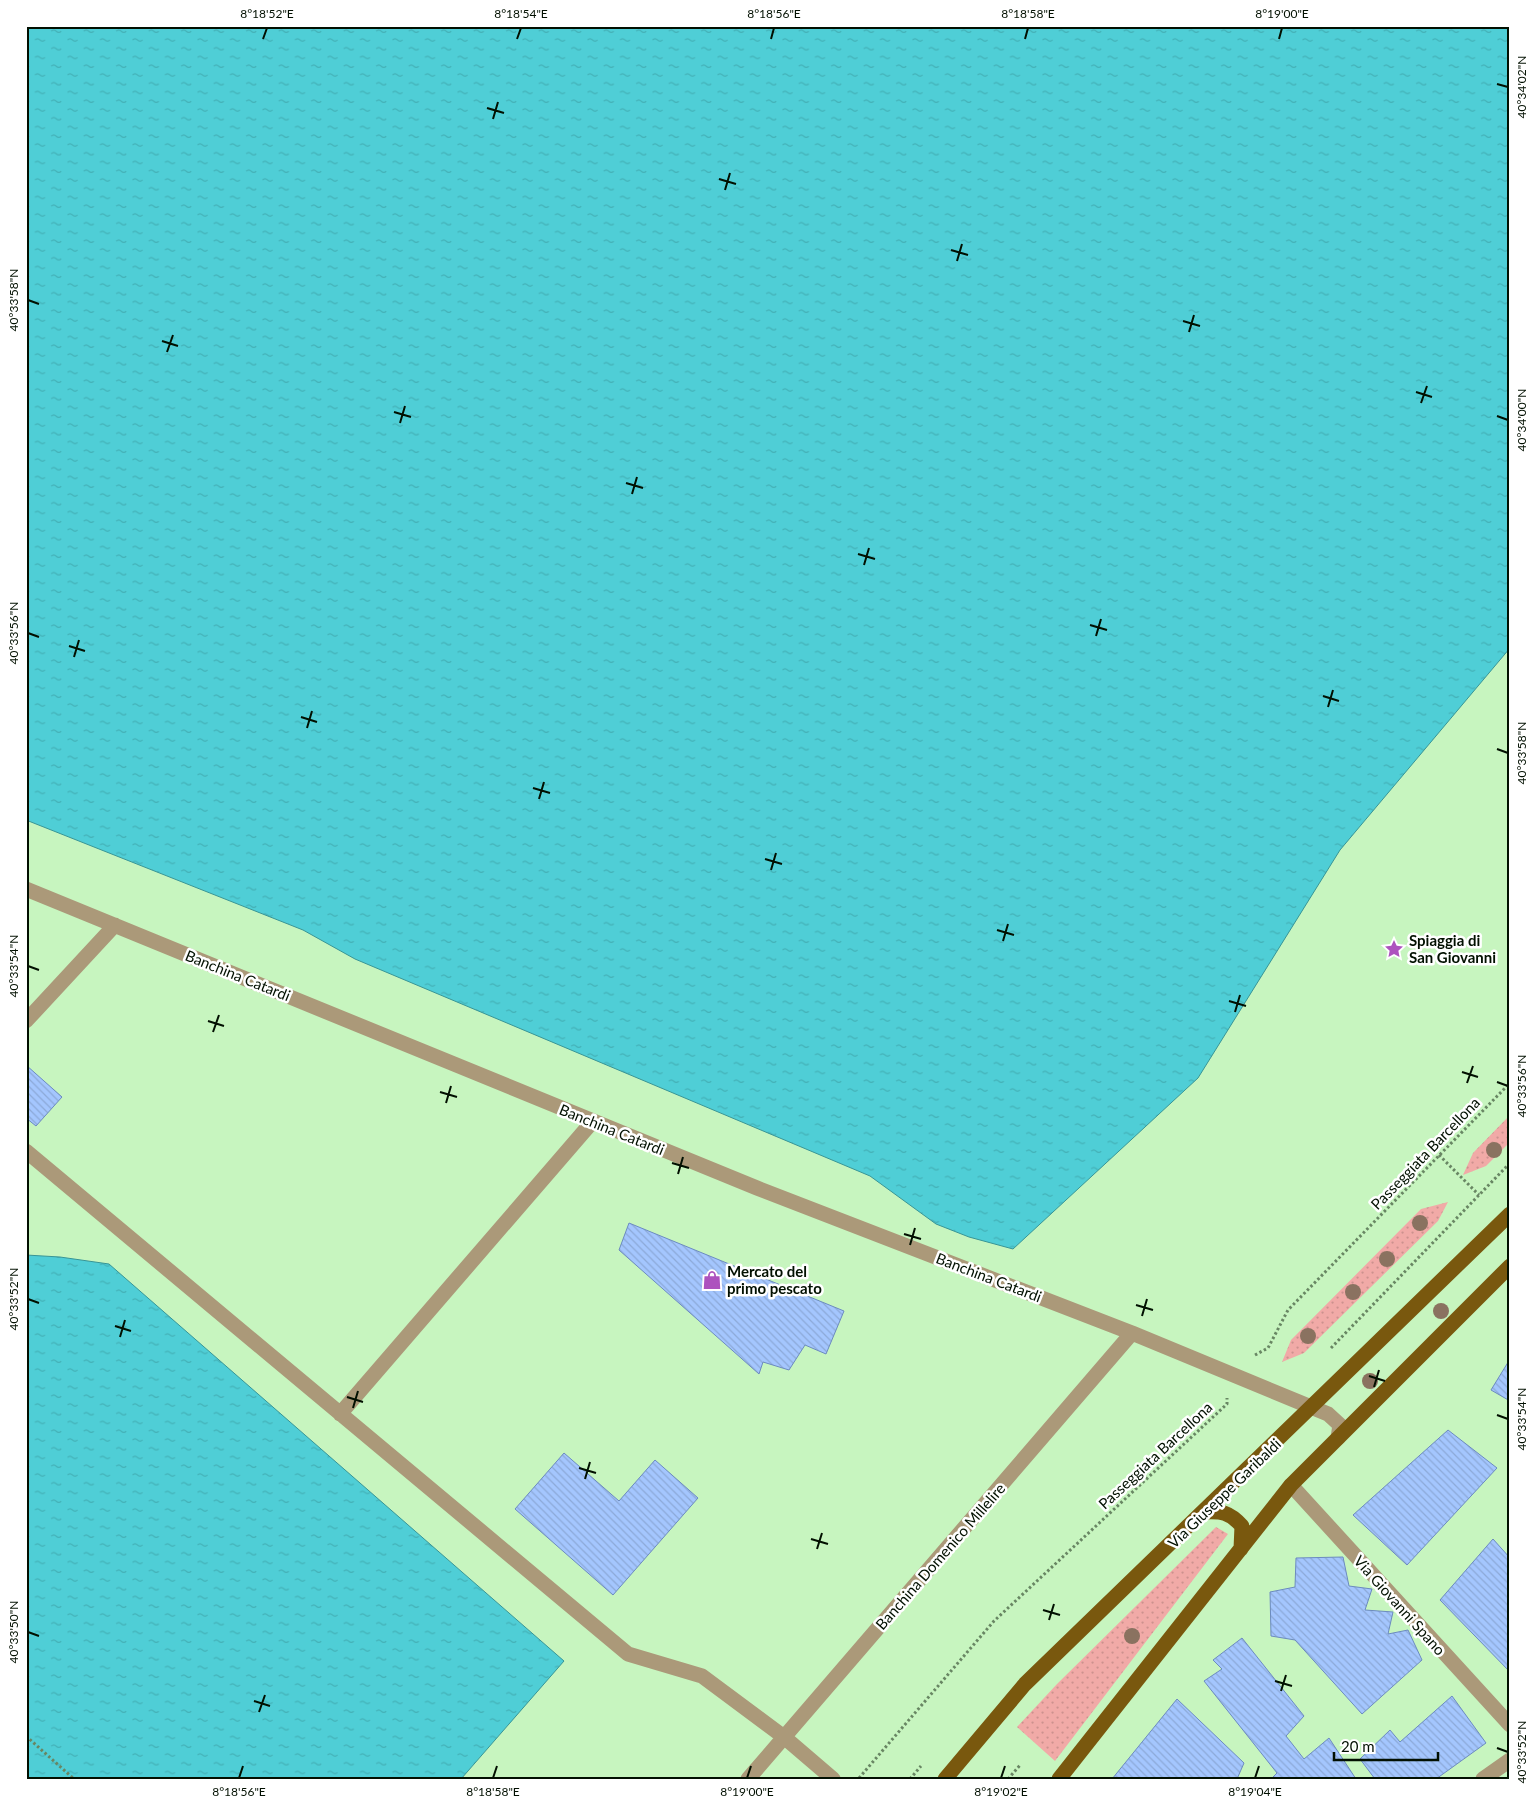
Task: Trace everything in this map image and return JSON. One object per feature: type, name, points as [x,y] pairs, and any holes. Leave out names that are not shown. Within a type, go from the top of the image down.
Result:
[{"type":"main road","name":"Via Giuseppe Garibaldi","points":[[946,1779],[1025,1684],[1312,1408],[1510,1214]]},
{"type":"main road","points":[[1058,1779],[1291,1485],[1510,1266]]},
{"type":"main road","points":[[1204,1512],[1224,1511],[1234,1517],[1242,1526],[1241,1549]]},
{"type":"street","name":"Banchina Catardi","points":[[26,889],[757,1188],[1132,1333],[1224,1373],[1312,1408],[1332,1417],[1340,1426],[1338,1438]]},
{"type":"street","points":[[26,1021],[114,925]]},
{"type":"street","points":[[340,1414],[592,1121]]},
{"type":"street","points":[[26,1151],[628,1654],[702,1676],[784,1737],[833,1779]]},
{"type":"street","name":"Banchina Domenico Millelire","points":[[748,1779],[1132,1333]]},
{"type":"street","name":"Via Giovanni Spano","points":[[1291,1485],[1510,1725]]},
{"type":"street","points":[[1483,1779],[1510,1760]]},
{"type":"path","name":"Passeggiata Barcellona","points":[[859,1779],[994,1621],[1227,1404],[1224,1373],[1268,1348],[1288,1310],[1510,1083]]},
{"type":"path","points":[[1439,1156],[1479,1195]]},
{"type":"path","points":[[26,1736],[74,1779]]},
{"type":"path","points":[[1008,1779],[1021,1764]]},
{"type":"shaded area","points":[[1510,1115],[1510,1142],[1486,1166],[1463,1175],[1473,1153]]},
{"type":"shaded area","points":[[1448,1202],[1438,1221],[1304,1353],[1282,1362],[1291,1340],[1421,1209]]},
{"type":"shaded area","points":[[1216,1527],[1228,1534],[1055,1761],[1017,1727],[1057,1684]]},
{"type":"water","points":[[26,26],[1510,26],[1510,648],[1340,850],[1198,1078],[1013,1249],[969,1237],[936,1224],[870,1176],[355,959],[303,930],[26,820]]},
{"type":"water","points":[[26,1255],[60,1257],[109,1264],[564,1661],[461,1779],[26,1779]]},
{"type":"building","points":[[26,1065],[62,1097],[36,1126],[26,1118]]},
{"type":"building","name":"Mercato del primo pescato","points":[[629,1223],[844,1311],[826,1354],[805,1345],[789,1370],[763,1362],[759,1374],[619,1250]]},
{"type":"building","points":[[1510,1359],[1510,1401],[1491,1390]]},
{"type":"building","points":[[1448,1430],[1497,1468],[1407,1565],[1353,1515]]},
{"type":"building","points":[[564,1453],[619,1501],[655,1460],[698,1498],[613,1595],[515,1509]]},
{"type":"building","points":[[1493,1539],[1510,1558],[1510,1672],[1440,1600]]},
{"type":"building","points":[[1343,1557],[1349,1586],[1372,1589],[1365,1610],[1393,1612],[1388,1634],[1408,1630],[1422,1660],[1362,1714],[1295,1640],[1271,1636],[1270,1592],[1295,1587],[1296,1558]]},
{"type":"building","points":[[1242,1638],[1304,1716],[1286,1736],[1304,1759],[1329,1738],[1356,1779],[1271,1779],[1277,1773],[1204,1681],[1222,1669],[1213,1660]]},
{"type":"building","points":[[1452,1696],[1486,1743],[1436,1779],[1375,1779],[1360,1759],[1390,1730],[1400,1742]]},
{"type":"building","points":[[1177,1699],[1244,1763],[1237,1779],[1112,1779]]},
{"type":"place","name":"Spiaggia di San Giovanni","points":[[1394,949]]},
{"type":"place","name":"Mercato del primo pescato","points":[[712,1280]]}]
